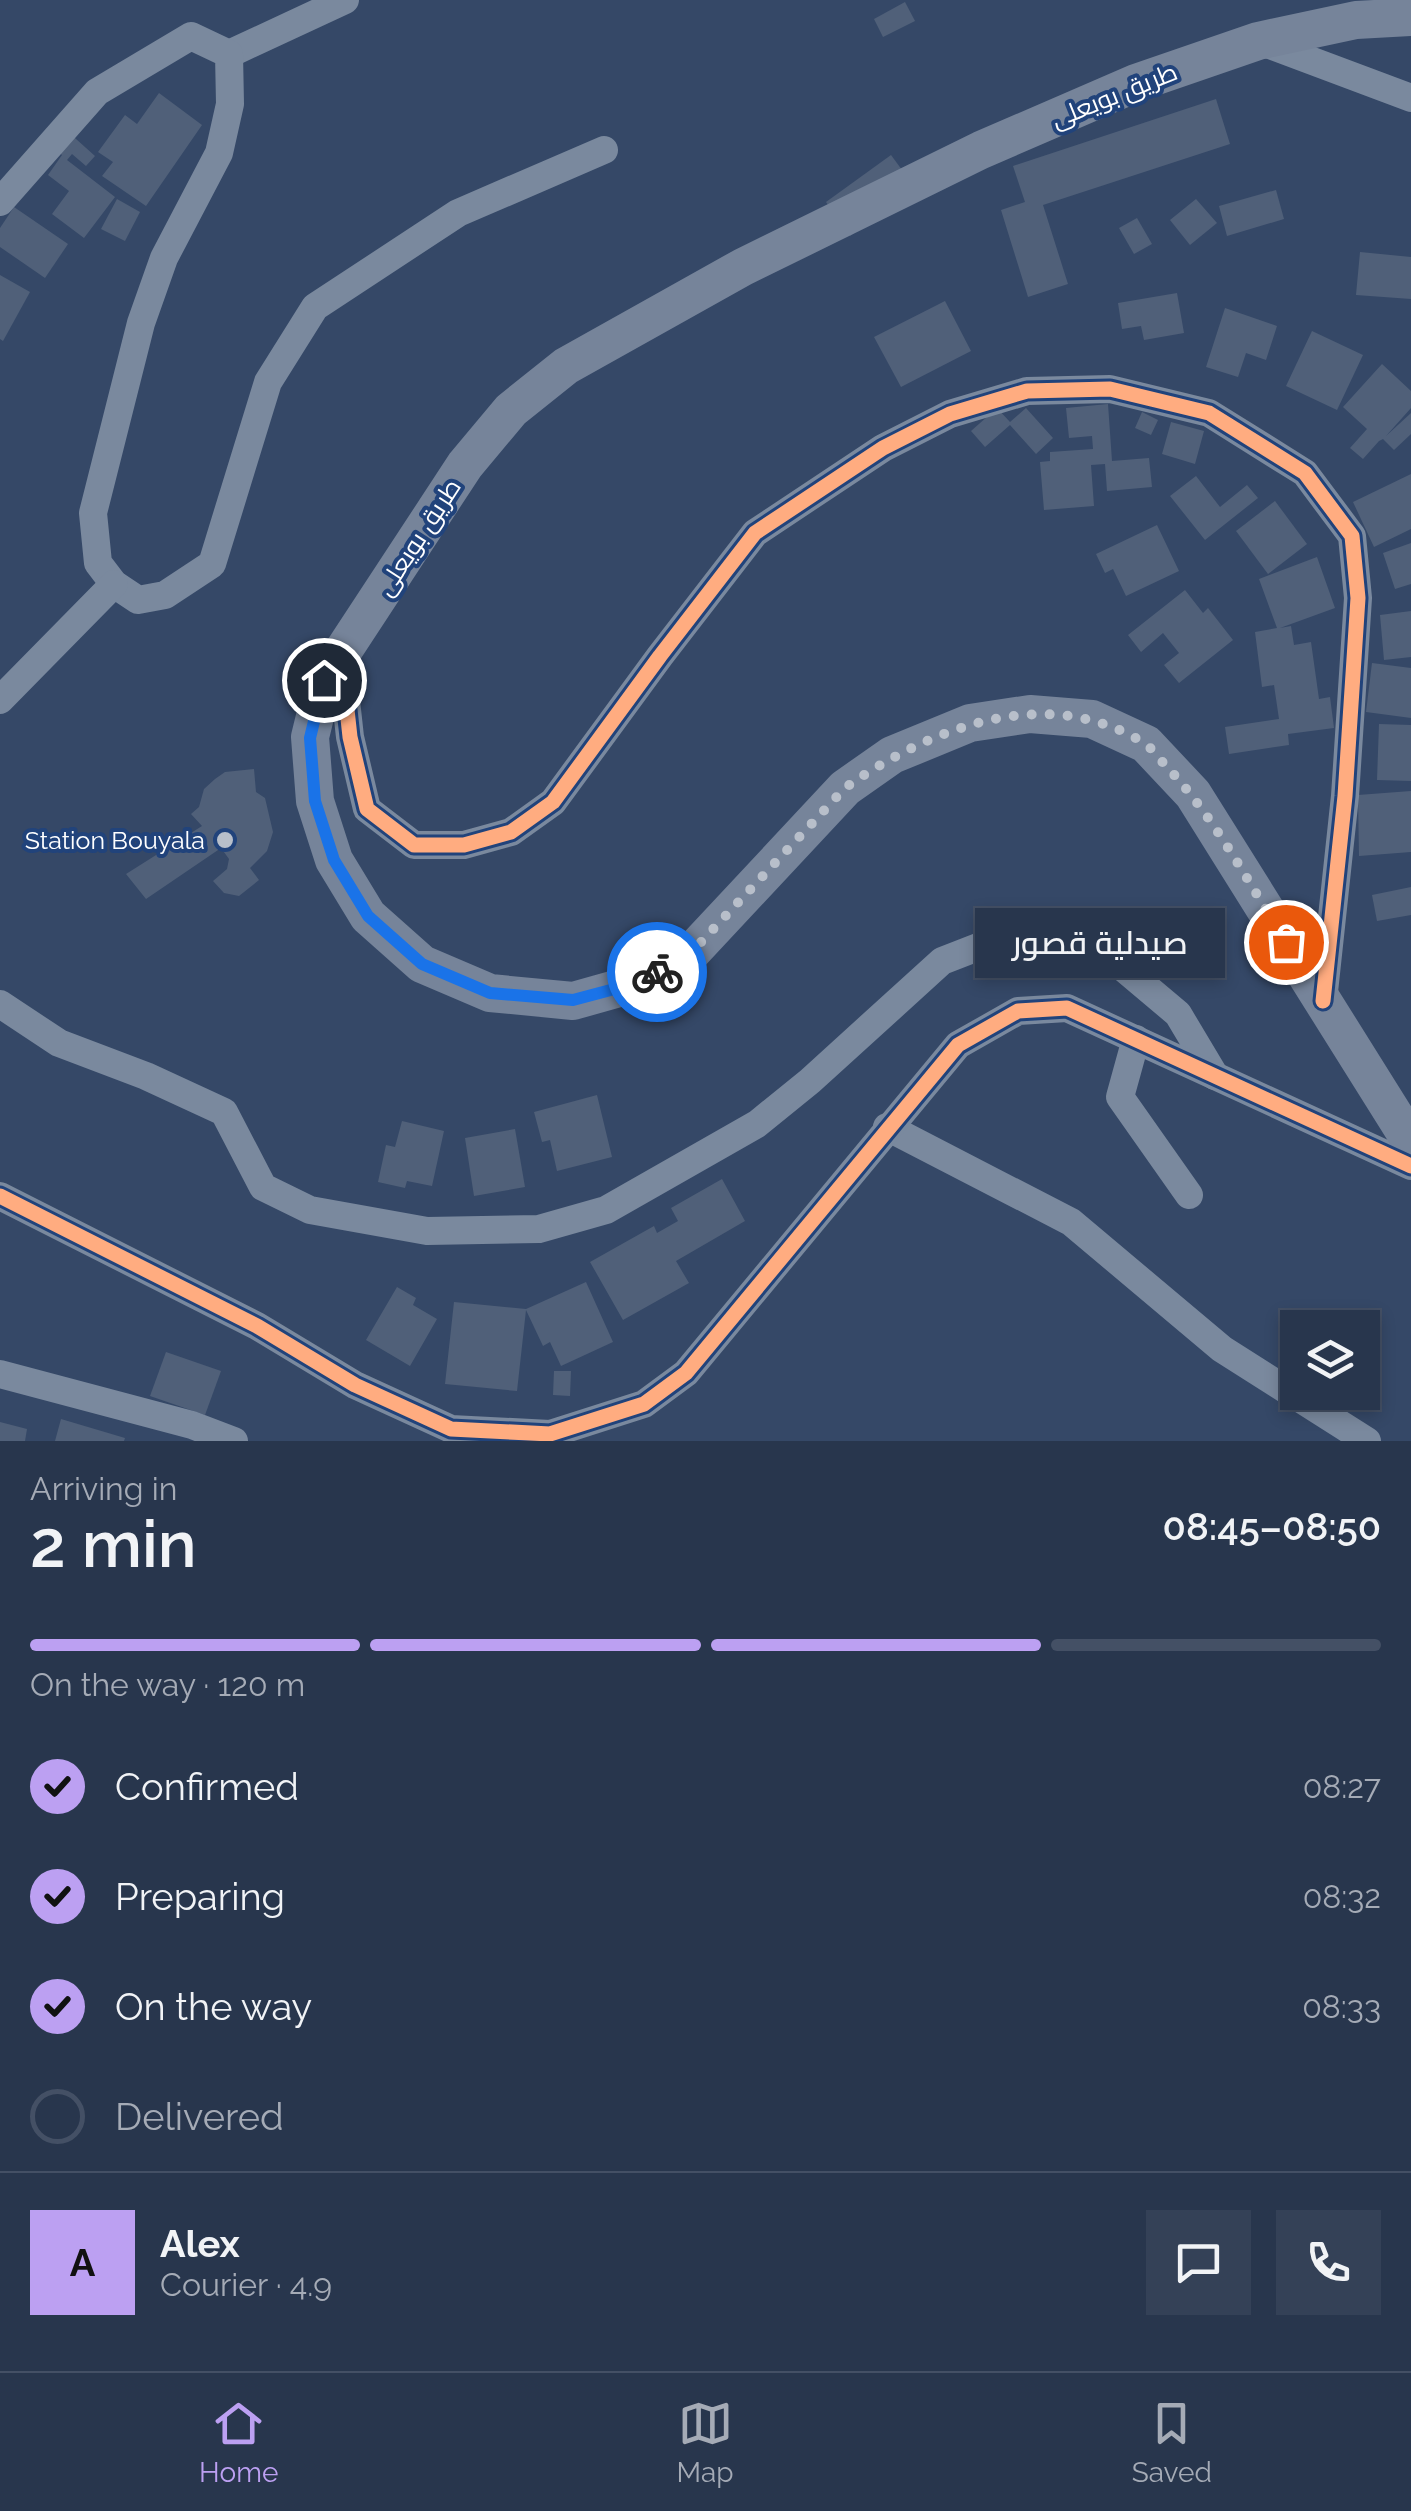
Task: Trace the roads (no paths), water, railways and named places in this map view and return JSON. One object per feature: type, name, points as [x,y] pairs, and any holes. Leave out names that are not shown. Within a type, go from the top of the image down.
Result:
[{"type":"main road","name":"طريق بويعلى","points":[[1410,1144],[1193,794],[1146,744],[1092,719],[1030,714],[970,723],[892,755],[845,788],[689,955],[637,983],[573,1000],[490,993],[422,964],[368,916],[334,860],[315,801],[310,738],[324,680],[465,466],[511,410],[566,366],[743,267],[981,150],[1136,83],[1258,41],[1356,20],[1411,17]]},
{"type":"street","points":[[229,54],[345,0]]},
{"type":"street","points":[[0,202],[97,92],[191,36],[229,54]]},
{"type":"street","points":[[1258,41],[1411,98]]},
{"type":"street","points":[[229,54],[230,104],[219,153],[164,258],[141,323],[93,513],[98,562],[114,584],[138,600],[165,595],[212,564],[268,382],[315,307],[458,213],[604,150]]},
{"type":"street","points":[[341,655],[350,737],[367,810],[414,844],[464,844],[511,832],[553,802],[563,790],[755,534],[882,448],[950,414],[1026,391],[1110,389],[1208,413],[1305,473],[1352,536],[1358,598],[1346,796],[1323,1001]]},
{"type":"street","points":[[0,700],[114,584]]},
{"type":"street","points":[[0,1004],[59,1043],[146,1076],[224,1112],[263,1187],[310,1210],[427,1231],[539,1230],[606,1210],[756,1124],[810,1081],[942,961],[1018,931],[1067,932],[1108,955],[1178,1014],[1215,1076]]},
{"type":"street","points":[[0,1196],[257,1326],[355,1384],[451,1428],[550,1434],[644,1404],[686,1374],[958,1045],[1018,1011],[1067,1008],[1215,1076],[1410,1144]]},
{"type":"street","points":[[1136,1040],[1120,1097],[1190,1196]]},
{"type":"street","points":[[888,1127],[1071,1222],[1222,1350],[1367,1441]]},
{"type":"street","points":[[0,1374],[192,1425],[234,1441]]},
{"type":"place","name":"Station Bouyala","points":[[225,840]]},
{"type":"place","name":"صيدلية قصور","points":[[1286,942]]}]
